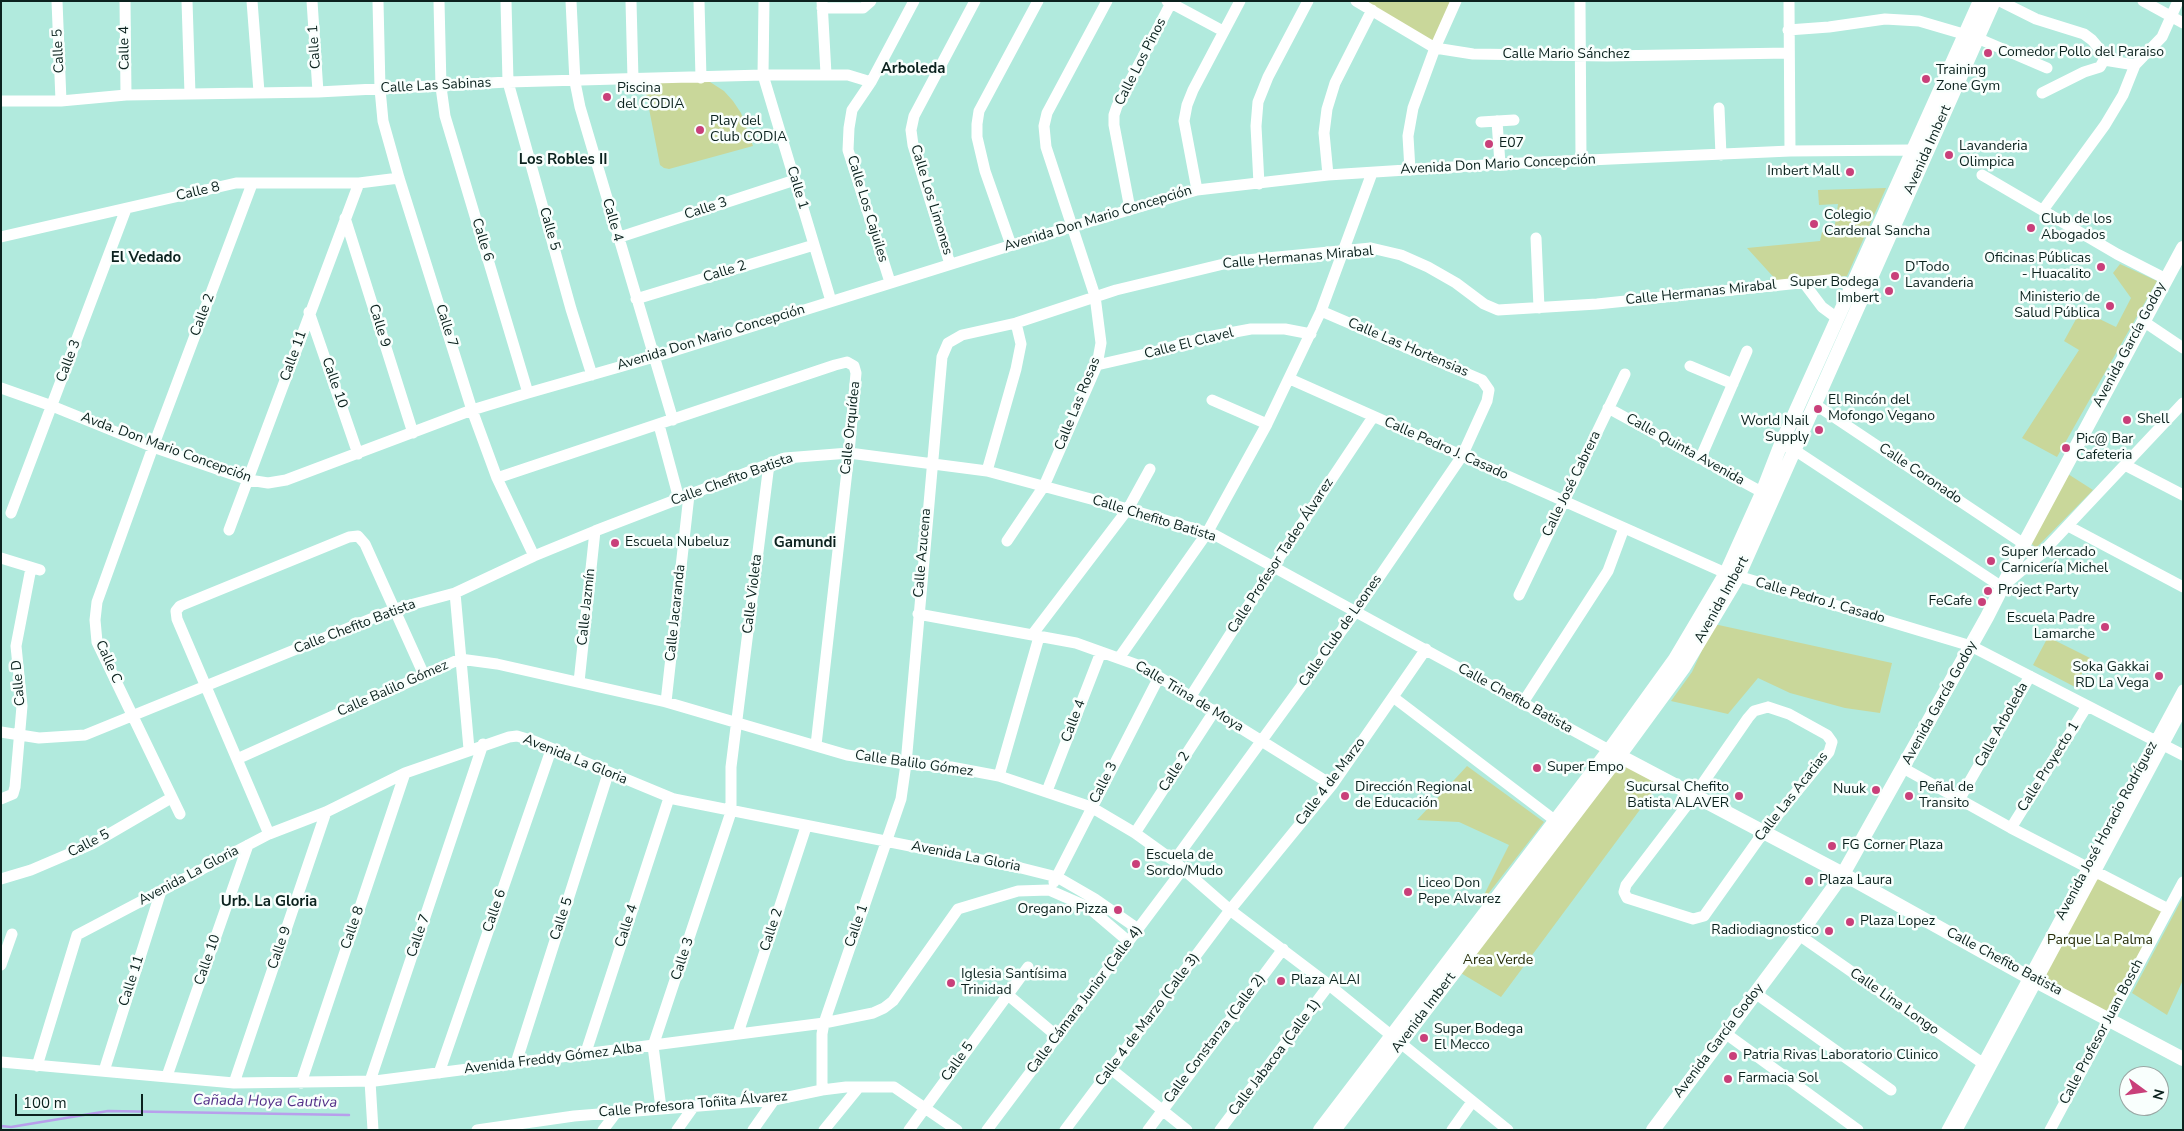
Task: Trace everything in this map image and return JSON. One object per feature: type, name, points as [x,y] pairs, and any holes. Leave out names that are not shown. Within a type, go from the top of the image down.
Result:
[{"type":"main road","name":"Avenida Imbert","points":[[1971,37],[1980,1]]},
{"type":"main road","name":"Avenida Imbert","points":[[1334,1130],[1396,1040],[1614,753],[1732,575],[1768,495],[1794,450],[1816,405],[1860,286],[1971,37],[1994,1]]},
{"type":"main road","name":"Avenida García Godoy","points":[[1653,1130],[1800,935],[1843,874],[1972,646],[2024,544],[2183,248]]},
{"type":"main road","name":"Avenida Imbert","points":[[1768,495],[1781,444],[1838,318],[1860,286]]},
{"type":"main road","name":"Calle Chefito Batista","points":[[1614,753],[1843,874],[2032,979],[2183,1058]]},
{"type":"main road","name":"Avenida Imbert","points":[[1320,1130],[1396,1040]]},
{"type":"street","name":"Calle 5","points":[[57,1],[61,101]]},
{"type":"street","name":"Calle 4","points":[[125,1],[126,95]]},
{"type":"street","points":[[187,1],[190,94]]},
{"type":"street","points":[[252,1],[259,92]]},
{"type":"street","name":"Calle 1","points":[[312,1],[318,92]]},
{"type":"street","name":"Calle 7","points":[[378,1],[380,89],[383,121],[399,178],[472,410],[497,478],[534,556]]},
{"type":"street","name":"Calle 6","points":[[438,1],[441,87],[445,116],[528,393]]},
{"type":"street","name":"Calle 5","points":[[506,1],[508,82],[571,309],[592,376]]},
{"type":"street","name":"Calle 4","points":[[571,1],[575,82],[580,107],[672,420]]},
{"type":"street","points":[[631,1],[633,79]]},
{"type":"street","points":[[699,1],[701,78]]},
{"type":"street","name":"Calle 1","points":[[764,1],[763,75],[831,301]]},
{"type":"street","points":[[826,74],[822,5],[863,8],[871,1]]},
{"type":"street","name":"Calle Los Cajuiles","points":[[890,282],[848,150],[852,110],[871,82],[914,1]]},
{"type":"street","name":"Calle Los Limones","points":[[950,264],[913,145],[911,130],[914,116],[975,1]]},
{"type":"street","points":[[1012,245],[986,171],[977,137],[977,124],[980,111],[1038,1]]},
{"type":"street","name":"Calle Las Rosas","points":[[1006,541],[1044,486],[1097,366],[1101,344],[1095,296],[1046,147],[1044,126],[1047,113],[1107,1]]},
{"type":"street","points":[[1197,190],[1184,121],[1193,90],[1240,1]]},
{"type":"street","points":[[1258,184],[1256,126],[1258,102],[1268,77],[1308,1]]},
{"type":"street","name":"Calle Mario Sánchez","points":[[1356,1],[1435,48],[1473,54],[1580,56],[1789,52]]},
{"type":"street","points":[[1410,170],[1408,136],[1413,108],[1435,48],[1456,1]]},
{"type":"street","points":[[1580,1],[1581,160]]},
{"type":"street","points":[[1789,1],[1790,151]]},
{"type":"street","points":[[2000,1],[2036,19],[2084,34],[2103,53],[2104,60],[2097,69],[2084,72],[2042,93]]},
{"type":"street","points":[[2142,1],[2183,23]]},
{"type":"street","points":[[2043,210],[2106,126],[2123,96],[2135,66],[2162,37],[2178,1]]},
{"type":"street","points":[[1169,2],[1224,31]]},
{"type":"street","name":"Calle Los Pinos","points":[[1130,210],[1114,125],[1114,115],[1116,106],[1169,2]]},
{"type":"street","points":[[1328,176],[1324,133],[1327,109],[1335,83],[1372,10]]},
{"type":"street","points":[[1788,30],[1829,27],[1884,19],[1919,22],[1971,37],[2047,68]]},
{"type":"street","points":[[2104,60],[2135,66]]},
{"type":"street","name":"Calle Las Sabinas","points":[[1,101],[61,101],[126,95],[318,92],[508,82],[575,82],[763,75],[848,75],[871,82]]},
{"type":"street","points":[[1719,108],[1721,155]]},
{"type":"street","points":[[1481,122],[1514,120]]},
{"type":"street","points":[[1497,121],[1500,164]]},
{"type":"street","name":"Avenida Don Mario Concepción","points":[[472,410],[592,376],[890,282],[1197,190],[1328,176],[1500,164],[1790,151],[1919,153]]},
{"type":"street","points":[[1119,658],[1207,533],[1290,380],[1321,312],[1372,173]]},
{"type":"street","points":[[1982,175],[2117,254],[2166,279]]},
{"type":"street","name":"Calle 8","points":[[1,237],[236,183],[358,183],[399,178]]},
{"type":"street","name":"Calle 3","points":[[617,238],[795,180]]},
{"type":"street","name":"Calle 11","points":[[229,530],[358,183]]},
{"type":"street","name":"Calle 2","points":[[153,447],[252,184]]},
{"type":"street","name":"Calle 3","points":[[11,513],[126,209]]},
{"type":"street","name":"Calle 9","points":[[345,218],[413,433]]},
{"type":"street","points":[[1536,238],[1539,308]]},
{"type":"street","name":"Calle 2","points":[[636,299],[814,245]]},
{"type":"street","name":"Calle Hermanas Mirabal","points":[[948,343],[962,335],[1016,323],[1095,296],[1236,260],[1344,252],[1371,248],[1400,255],[1456,283],[1484,304],[1498,310],[1597,304],[1829,280],[1860,286]]},
{"type":"street","points":[[1804,283],[1822,307],[1838,318]]},
{"type":"street","name":"Calle 10","points":[[309,312],[358,454]]},
{"type":"street","name":"Calle Las Hortensias","points":[[1321,312],[1482,380],[1489,390]]},
{"type":"street","points":[[2143,321],[2183,348]]},
{"type":"street","points":[[987,471],[1016,369],[1021,344],[1016,323]]},
{"type":"street","name":"Calle El Clavel","points":[[1097,366],[1202,338],[1251,330],[1285,329],[1310,334]]},
{"type":"street","name":"Calle Azucena","points":[[906,764],[931,464],[942,357],[948,343]]},
{"type":"street","points":[[1701,458],[1747,351]]},
{"type":"street","name":"Calle Orquídea","points":[[497,478],[834,365],[847,362],[854,366],[856,374],[849,453],[816,746]]},
{"type":"street","points":[[1690,366],[1733,384]]},
{"type":"street","name":"Calle José Cabrera","points":[[1519,595],[1625,374]]},
{"type":"street","name":"Calle Pedro J. Casado","points":[[1290,380],[1732,575],[1972,646],[2183,755]]},
{"type":"street","name":"Avda. Don Mario Concepción","points":[[1,388],[52,406],[153,447],[249,480],[268,484],[286,480],[358,454],[472,410]]},
{"type":"street","name":"Calle Club de Leones","points":[[1178,865],[1462,456],[1487,401],[1489,390]]},
{"type":"street","points":[[1212,400],[1267,424]]},
{"type":"street","points":[[1781,444],[1794,450],[2002,587],[2040,555],[2183,403]]},
{"type":"street","name":"Calle Coronado","points":[[1816,405],[2024,544],[2027,550],[2040,555]]},
{"type":"street","name":"Calle Quinta Avenida","points":[[1608,408],[1768,495]]},
{"type":"street","name":"Calle Profesor Tadeo Álvarez","points":[[1191,696],[1273,567],[1373,417]]},
{"type":"street","points":[[659,425],[684,497]]},
{"type":"street","name":"Calle C","points":[[153,447],[97,602],[94,620],[97,642],[180,814]]},
{"type":"street","name":"Calle Chefito Batista","points":[[1,732],[20,736],[52,738],[85,734],[395,609],[455,593],[534,556],[595,531],[785,458],[849,453],[987,471],[1128,509],[1207,533],[1356,611],[1614,753]]},
{"type":"street","name":"Calle Violeta","points":[[731,812],[731,767],[738,724],[769,464]]},
{"type":"street","points":[[2125,465],[2183,495]]},
{"type":"street","points":[[999,776],[1035,636],[1128,509],[1150,469]]},
{"type":"street","name":"Calle Jacaranda","points":[[666,702],[684,497]]},
{"type":"street","points":[[2068,526],[2183,587]]},
{"type":"street","points":[[1522,704],[1608,571],[1624,528]]},
{"type":"street","name":"Calle Jazmín","points":[[579,682],[595,531]]},
{"type":"street","points":[[269,834],[204,686],[177,619],[176,611],[180,606],[349,537],[358,536],[362,538],[424,675]]},
{"type":"street","name":"Calle D","points":[[1,558],[36,569],[16,646],[21,690],[20,736],[15,787],[13,794],[5,798]]},
{"type":"street","points":[[455,593],[469,749]]},
{"type":"street","name":"Calle Trina de Moya","points":[[918,614],[1076,643],[1119,658],[1143,668],[1215,710],[1332,784]]},
{"type":"street","name":"Calle 4 de Marzo","points":[[1230,910],[1332,784],[1426,649]]},
{"type":"street","name":"Calle 4","points":[[1047,791],[1100,652]]},
{"type":"street","name":"Calle Balilo Gómez","points":[[237,760],[460,659],[497,664],[666,702],[848,755],[906,764],[951,767],[999,776],[1091,807],[1135,833],[1178,865],[1230,910],[1329,985],[1508,1130]]},
{"type":"street","name":"Calle Arboleda","points":[[1960,800],[2030,676]]},
{"type":"street","name":"Calle 3","points":[[1049,890],[1159,677]]},
{"type":"street","name":"Avenida José Horacio Rodríguez","points":[[1948,1130],[1986,1066],[2159,743],[2183,690]]},
{"type":"street","points":[[1393,697],[1560,824]]},
{"type":"street","name":"Calle Las Acacias","points":[[1768,706],[1789,714],[1827,735],[1832,742],[1828,752],[1763,833],[1707,913],[1700,918],[1693,919],[1627,898],[1624,892],[1626,886],[1694,796],[1754,711],[1768,706]]},
{"type":"street","name":"Calle Proyecto 1","points":[[2011,828],[2087,706]]},
{"type":"street","name":"Avenida José Horacio Rodríguez","points":[[2159,743],[2183,708]]},
{"type":"street","name":"Calle 2","points":[[1135,833],[1215,710]]},
{"type":"street","name":"Avenida La Gloria","points":[[37,1066],[77,935],[269,834],[326,812],[404,773],[483,744],[517,736],[534,741],[551,750],[669,798],[806,827],[1021,868],[1057,877],[1095,899],[1138,929]]},
{"type":"street","name":"Calle 7","points":[[372,1130],[370,1081],[483,744]]},
{"type":"street","name":"Calle 6","points":[[439,1072],[551,750]]},
{"type":"street","name":"Calle 1","points":[[822,1090],[822,1034],[824,1023],[901,799],[906,764]]},
{"type":"street","points":[[1903,768],[2011,828],[2168,909]]},
{"type":"street","name":"Calle 8","points":[[301,1083],[404,773]]},
{"type":"street","name":"Calle 5","points":[[516,1064],[608,774]]},
{"type":"street","name":"Calle 5","points":[[1,879],[31,870],[92,844],[171,798]]},
{"type":"street","name":"Calle 4","points":[[585,1055],[669,798]]},
{"type":"street","name":"Calle 9","points":[[234,1083],[326,812]]},
{"type":"street","name":"Calle 3","points":[[661,1108],[653,1046],[731,812]]},
{"type":"street","name":"Calle 2","points":[[738,1033],[806,827]]},
{"type":"street","name":"Calle 10","points":[[167,1076],[248,845]]},
{"type":"street","name":"Calle Cámara Junior (Calle 4)","points":[[987,1130],[1138,929],[1178,865]]},
{"type":"street","name":"Calle Profesor Juan Bosch","points":[[2050,1130],[2183,882]]},
{"type":"street","points":[[1049,890],[1088,908],[1128,941]]},
{"type":"street","name":"Avenida Freddy Gómez Alba","points":[[1,1062],[234,1083],[370,1081],[516,1064],[653,1046],[688,1039],[824,1023],[873,1013],[893,1001],[958,909],[1018,891],[1049,890]]},
{"type":"street","name":"Calle 11","points":[[104,1071],[161,891]]},
{"type":"street","name":"Calle 4 de Marzo (Calle 3)","points":[[1065,1130],[1230,910]]},
{"type":"street","points":[[1,965],[12,934]]},
{"type":"street","name":"Calle Lina Longo","points":[[1800,935],[1986,1066]]},
{"type":"street","name":"Calle Constanza (Calle 2)","points":[[1148,1130],[1283,949]]},
{"type":"street","name":"Calle 5","points":[[909,1130],[1028,967]]},
{"type":"street","name":"Calle Jabacoa (Calle 1)","points":[[1220,1130],[1329,985]]},
{"type":"street","points":[[1755,993],[1891,1090]]},
{"type":"street","points":[[1008,995],[1058,1037]]},
{"type":"street","points":[[1725,1033],[1858,1130]]},
{"type":"street","name":"Avenida José Horacio Rodríguez","points":[[1957,1130],[1986,1066]]},
{"type":"street","points":[[1111,1069],[1187,1130]]},
{"type":"street","points":[[824,1130],[859,1087]]},
{"type":"street","name":"Calle Profesora Toñita Álvarez","points":[[477,1130],[533,1125],[661,1108],[774,1100],[822,1090],[894,1087],[958,1130]]},
{"type":"street","points":[[753,1130],[774,1100]]},
{"type":"street","points":[[1452,1130],[1472,1102]]},
{"type":"street","points":[[677,1130],[694,1106]]},
{"type":"street","points":[[603,1130],[616,1113]]},
{"type":"green space","points":[[1358,1],[1454,1],[1437,43]]},
{"type":"green space","name":"Play del Club CODIA","points":[[710,82],[724,91],[733,101],[741,113],[753,146],[669,169],[664,168],[660,165],[644,83]]},
{"type":"green space","points":[[1886,188],[1847,276],[1777,281],[1747,248],[1820,241],[1822,232],[1834,231],[1838,204],[1819,205],[1818,190]]},
{"type":"green space","points":[[2120,264],[2157,281],[2057,457],[2022,438],[2079,350],[2064,341],[2081,310],[2116,327],[2131,298],[2113,273]]},
{"type":"green space","points":[[2068,474],[2093,490],[2036,548],[2031,543]]},
{"type":"green space","points":[[1714,624],[1892,663],[1880,713],[1845,708],[1790,693],[1758,678],[1728,714],[1671,701],[1692,672]]},
{"type":"green space","points":[[2048,637],[2090,658],[2075,687],[2033,665]]},
{"type":"green space","name":"Area Verde","points":[[1620,763],[1659,784],[1501,997],[1459,972]]},
{"type":"green space","points":[[1467,766],[1544,822],[1478,907],[1509,845],[1459,822],[1417,820]]},
{"type":"green space","name":"Parque La Palma","points":[[2092,874],[2164,910],[2107,1014],[2035,977]]},
{"type":"green space","points":[[2183,897],[2183,980],[2167,1015],[2132,993]]},
{"type":"waterway","name":"Cañada Hoya Cautiva","points":[[1,1126],[11,1127],[108,1111],[349,1115]]},
{"type":"place","name":"Comedor Pollo del Paraiso","points":[[1988,53]]},
{"type":"place","name":"Training Zone Gym","points":[[1926,79]]},
{"type":"place","name":"Piscina del CODIA","points":[[607,97]]},
{"type":"place","name":"Play del Club CODIA","points":[[700,130]]},
{"type":"place","name":"E07","points":[[1489,144]]},
{"type":"place","name":"Lavanderia Olimpica","points":[[1949,155]]},
{"type":"place","name":"Imbert Mall","points":[[1850,172]]},
{"type":"place","name":"Colegio Cardenal Sancha","points":[[1814,224]]},
{"type":"place","name":"Club de los Abogados","points":[[2031,228]]},
{"type":"place","name":"Oficinas Públicas - Huacalito","points":[[2101,267]]},
{"type":"place","name":"D'Todo Lavanderia","points":[[1895,276]]},
{"type":"place","name":"Super Bodega Imbert","points":[[1889,291]]},
{"type":"place","name":"Ministerio de Salud Pública","points":[[2110,306]]},
{"type":"place","name":"El Rincón del Mofongo Vegano","points":[[1818,409]]},
{"type":"place","name":"Shell","points":[[2127,420]]},
{"type":"place","name":"World Nail Supply","points":[[1819,430]]},
{"type":"place","name":"Pic@ Bar Cafeteria","points":[[2066,448]]},
{"type":"place","name":"Escuela Nubeluz","points":[[615,543]]},
{"type":"place","name":"Super Mercado Carnicería Michel","points":[[1991,561]]},
{"type":"place","name":"Project Party","points":[[1988,591]]},
{"type":"place","name":"FeCafe","points":[[1982,602]]},
{"type":"place","name":"Escuela Padre Lamarche","points":[[2105,627]]},
{"type":"place","name":"Soka Gakkai RD La Vega","points":[[2159,676]]},
{"type":"place","name":"Super Empo","points":[[1537,768]]},
{"type":"place","name":"Nuuk","points":[[1876,790]]},
{"type":"place","name":"Dirección Regional de Educación","points":[[1345,796]]},
{"type":"place","name":"Sucursal Chefito Batista ALAVER","points":[[1739,796]]},
{"type":"place","name":"Peñal de Transito","points":[[1909,796]]},
{"type":"place","name":"FG Corner Plaza","points":[[1832,846]]},
{"type":"place","name":"Escuela de Sordo/Mudo","points":[[1136,864]]},
{"type":"place","name":"Plaza Laura","points":[[1809,881]]},
{"type":"place","name":"Liceo Don Pepe Alvarez","points":[[1408,892]]},
{"type":"place","name":"Oregano Pizza","points":[[1118,910]]},
{"type":"place","name":"Plaza Lopez","points":[[1850,922]]},
{"type":"place","name":"Radiodiagnostico","points":[[1829,931]]},
{"type":"place","name":"Plaza ALAI","points":[[1281,981]]},
{"type":"place","name":"Iglesia Santísima Trinidad","points":[[951,983]]},
{"type":"place","name":"Super Bodega El Mecco","points":[[1424,1038]]},
{"type":"place","name":"Patria Rivas Laboratorio Clinico","points":[[1733,1056]]},
{"type":"place","name":"Farmacia Sol","points":[[1728,1079]]},
{"type":"district","name":"Arboleda","points":[[913,69]]},
{"type":"district","name":"Los Robles II","points":[[563,160]]},
{"type":"district","name":"El Vedado","points":[[146,258]]},
{"type":"district","name":"Gamundi","points":[[805,543]]},
{"type":"district","name":"Urb. La Gloria","points":[[269,902]]}]
